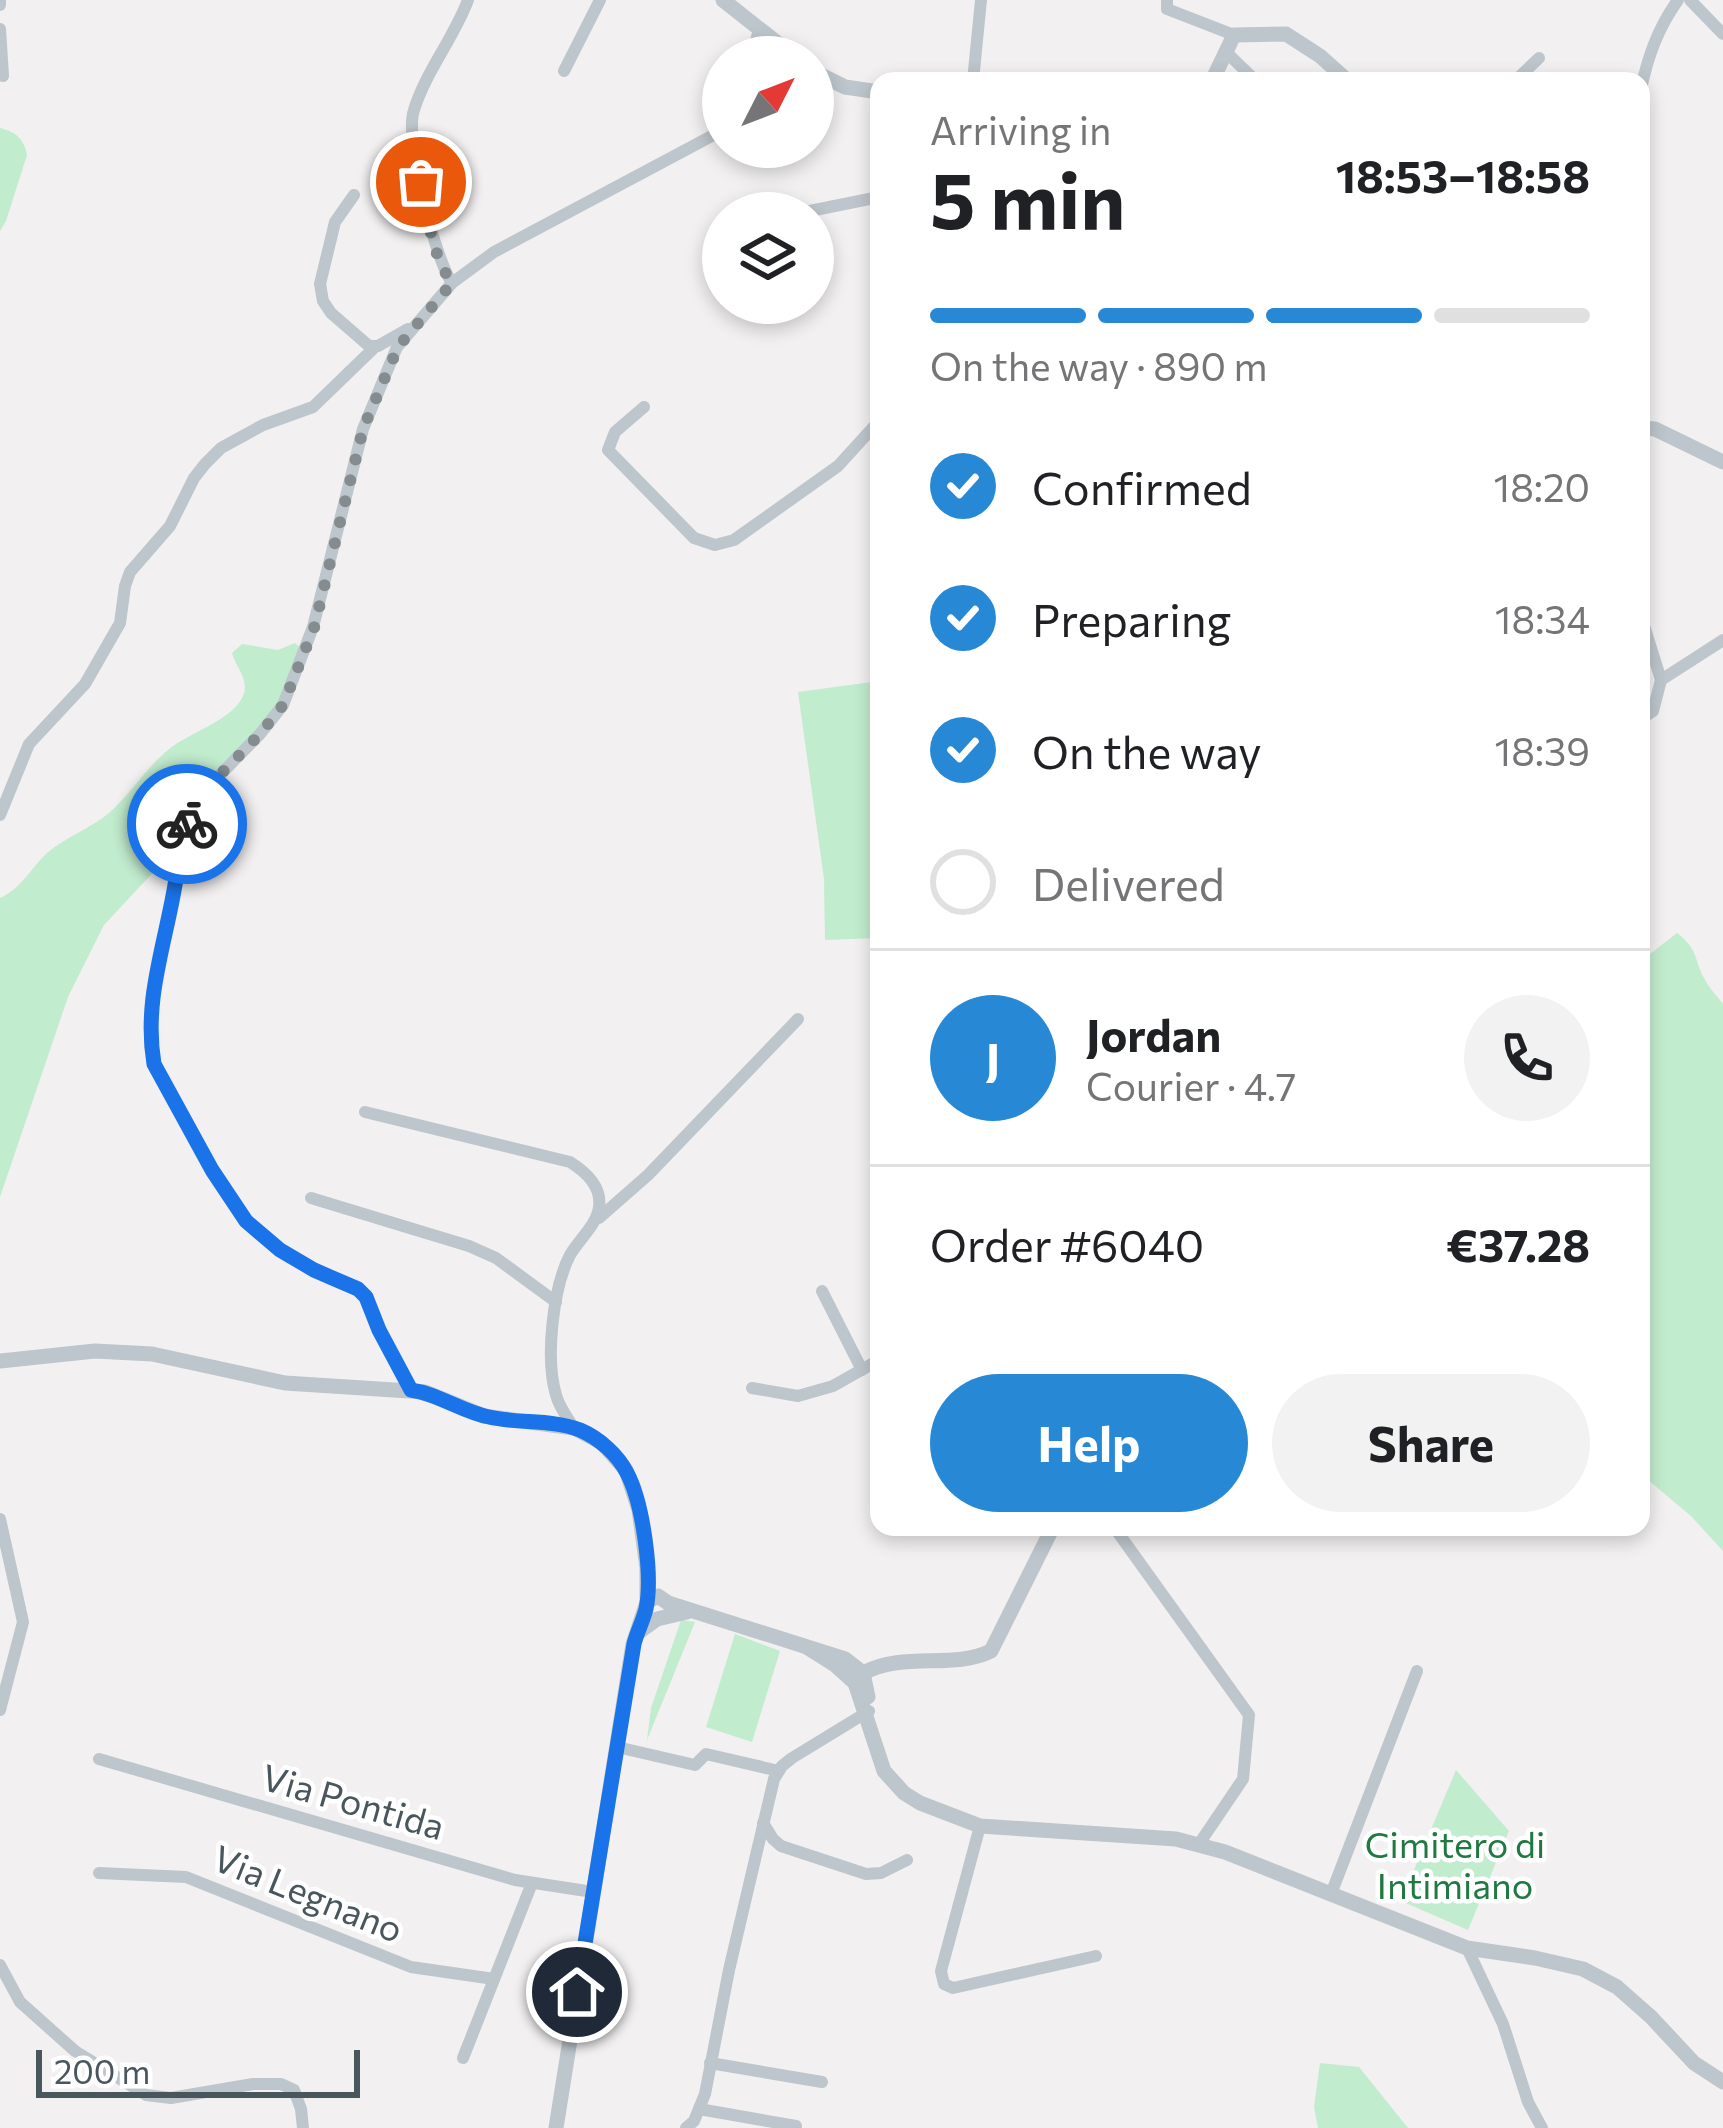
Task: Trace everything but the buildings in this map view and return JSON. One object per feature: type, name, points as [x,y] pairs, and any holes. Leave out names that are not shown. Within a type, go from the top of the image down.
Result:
[{"type":"street","points":[[452,283],[434,245],[411,124],[468,0]]},
{"type":"street","points":[[564,70],[600,0]]},
{"type":"street","points":[[724,0],[768,36]]},
{"type":"street","points":[[974,72],[981,0]]},
{"type":"street","points":[[1167,0],[1167,9],[1234,35],[1286,34],[1338,72]]},
{"type":"street","points":[[1644,72],[1661,22],[1678,0]]},
{"type":"street","points":[[1690,0],[1723,34]]},
{"type":"street","points":[[0,29],[3,76]]},
{"type":"street","points":[[758,36],[760,29]]},
{"type":"street","points":[[1216,72],[1234,35]]},
{"type":"street","points":[[1226,52],[1247,72]]},
{"type":"street","points":[[1524,72],[1539,58]]},
{"type":"street","points":[[834,82],[870,91]]},
{"type":"street","points":[[411,1390],[366,1297],[280,1250],[246,1221],[154,1064],[151,1001],[180,839],[209,786],[283,705],[314,628],[363,429],[398,347],[452,283],[494,252],[702,141]]},
{"type":"street","points":[[354,195],[335,222],[320,284],[331,314],[369,346],[376,346]]},
{"type":"street","points":[[834,206],[870,199]]},
{"type":"street","points":[[0,815],[29,744],[85,684],[120,623],[130,572],[170,526],[205,464],[221,448],[263,425],[313,406],[376,346],[415,327]]},
{"type":"street","points":[[644,407],[615,432],[608,450],[694,538],[715,545],[734,540],[838,466],[870,431]]},
{"type":"street","points":[[1650,429],[1723,462]]},
{"type":"street","points":[[1661,680],[1723,640]]},
{"type":"street","points":[[1650,645],[1661,680],[1650,713]]},
{"type":"street","points":[[574,1428],[556,1396],[552,1373],[556,1303],[573,1249],[594,1222],[648,1175],[798,1019]]},
{"type":"street","points":[[365,1112],[570,1162],[582,1169],[599,1193],[594,1222]]},
{"type":"street","points":[[311,1198],[469,1246],[496,1258],[556,1303]]},
{"type":"street","points":[[822,1291],[862,1370]]},
{"type":"street","points":[[0,1361],[122,1351],[285,1383],[425,1392],[467,1412],[574,1428],[602,1443],[626,1470],[658,1607]]},
{"type":"street","points":[[752,1388],[798,1396],[833,1386],[870,1365]]},
{"type":"street","points":[[0,1520],[23,1622],[0,1709]]},
{"type":"street","points":[[824,1657],[852,1674],[895,1662],[973,1658],[992,1651],[1049,1536]]},
{"type":"street","points":[[1120,1536],[1249,1715],[1243,1779],[1199,1844]]},
{"type":"street","points":[[658,1607],[693,1611],[845,1659],[863,1673],[867,1712]]},
{"type":"street","points":[[556,2128],[636,1634],[658,1607]]},
{"type":"street","points":[[808,1648],[855,1683],[892,1783],[920,1803],[980,1826],[1199,1844],[1467,1948],[1583,1969],[1625,1994],[1694,2063],[1723,2083]]},
{"type":"street","points":[[1331,1894],[1417,1671]]},
{"type":"street","points":[[686,2128],[705,2094],[762,1822],[779,1771],[867,1712]]},
{"type":"street","points":[[617,1747],[695,1765],[706,1754],[779,1771]]},
{"type":"street","name":"Via Pontida","points":[[99,1759],[515,1880],[593,1892]]},
{"type":"street","points":[[762,1822],[781,1846],[866,1874],[881,1873],[908,1860]]},
{"type":"street","points":[[980,1826],[940,1971],[944,1984],[953,1988],[1096,1956]]},
{"type":"street","name":"Via Legnano","points":[[99,1873],[186,1876],[411,1967],[494,1979]]},
{"type":"street","points":[[463,2058],[532,1883]]},
{"type":"street","points":[[1467,1948],[1503,2024],[1528,2102],[1542,2128]]},
{"type":"street","points":[[0,1965],[20,2002],[75,2051],[146,2095],[171,2098],[281,2084],[294,2090],[303,2128]]},
{"type":"street","points":[[710,2063],[822,2081]]},
{"type":"street","points":[[699,2109],[796,2126]]},
{"type":"green space","points":[[0,128],[18,137],[27,155],[0,231]]},
{"type":"green space","points":[[295,643],[303,650],[302,671],[212,792],[194,844],[173,851],[104,925],[68,997],[0,1197],[0,898],[20,884],[47,853],[110,812],[168,750],[238,705],[245,685],[232,653],[242,644],[278,650]]},
{"type":"green space","points":[[870,682],[870,938],[825,940],[824,879],[798,692]]},
{"type":"green space","points":[[1677,933],[1692,949],[1723,1004],[1723,1551],[1650,1482],[1650,954]]},
{"type":"green space","points":[[681,1620],[695,1622],[647,1740],[651,1708]]},
{"type":"green space","points":[[735,1634],[780,1651],[752,1742],[706,1727]]},
{"type":"green space","name":"Cimitero di Intimiano","points":[[1456,1770],[1509,1831],[1468,1930],[1401,1901]]},
{"type":"green space","points":[[1320,2063],[1359,2067],[1408,2128],[1318,2128],[1314,2107]]},
{"type":"way so far","points":[[187,824],[209,786],[283,705],[314,628],[363,429],[398,347],[452,283],[434,245],[421,182]]},
{"type":"route","points":[[187,824],[180,839],[156,965],[150,1040],[154,1064],[229,1197],[246,1221],[280,1250],[366,1297],[411,1390],[467,1412],[556,1424],[589,1434],[626,1470],[633,1487],[647,1568],[647,1602],[634,1644],[577,1992]]}]
